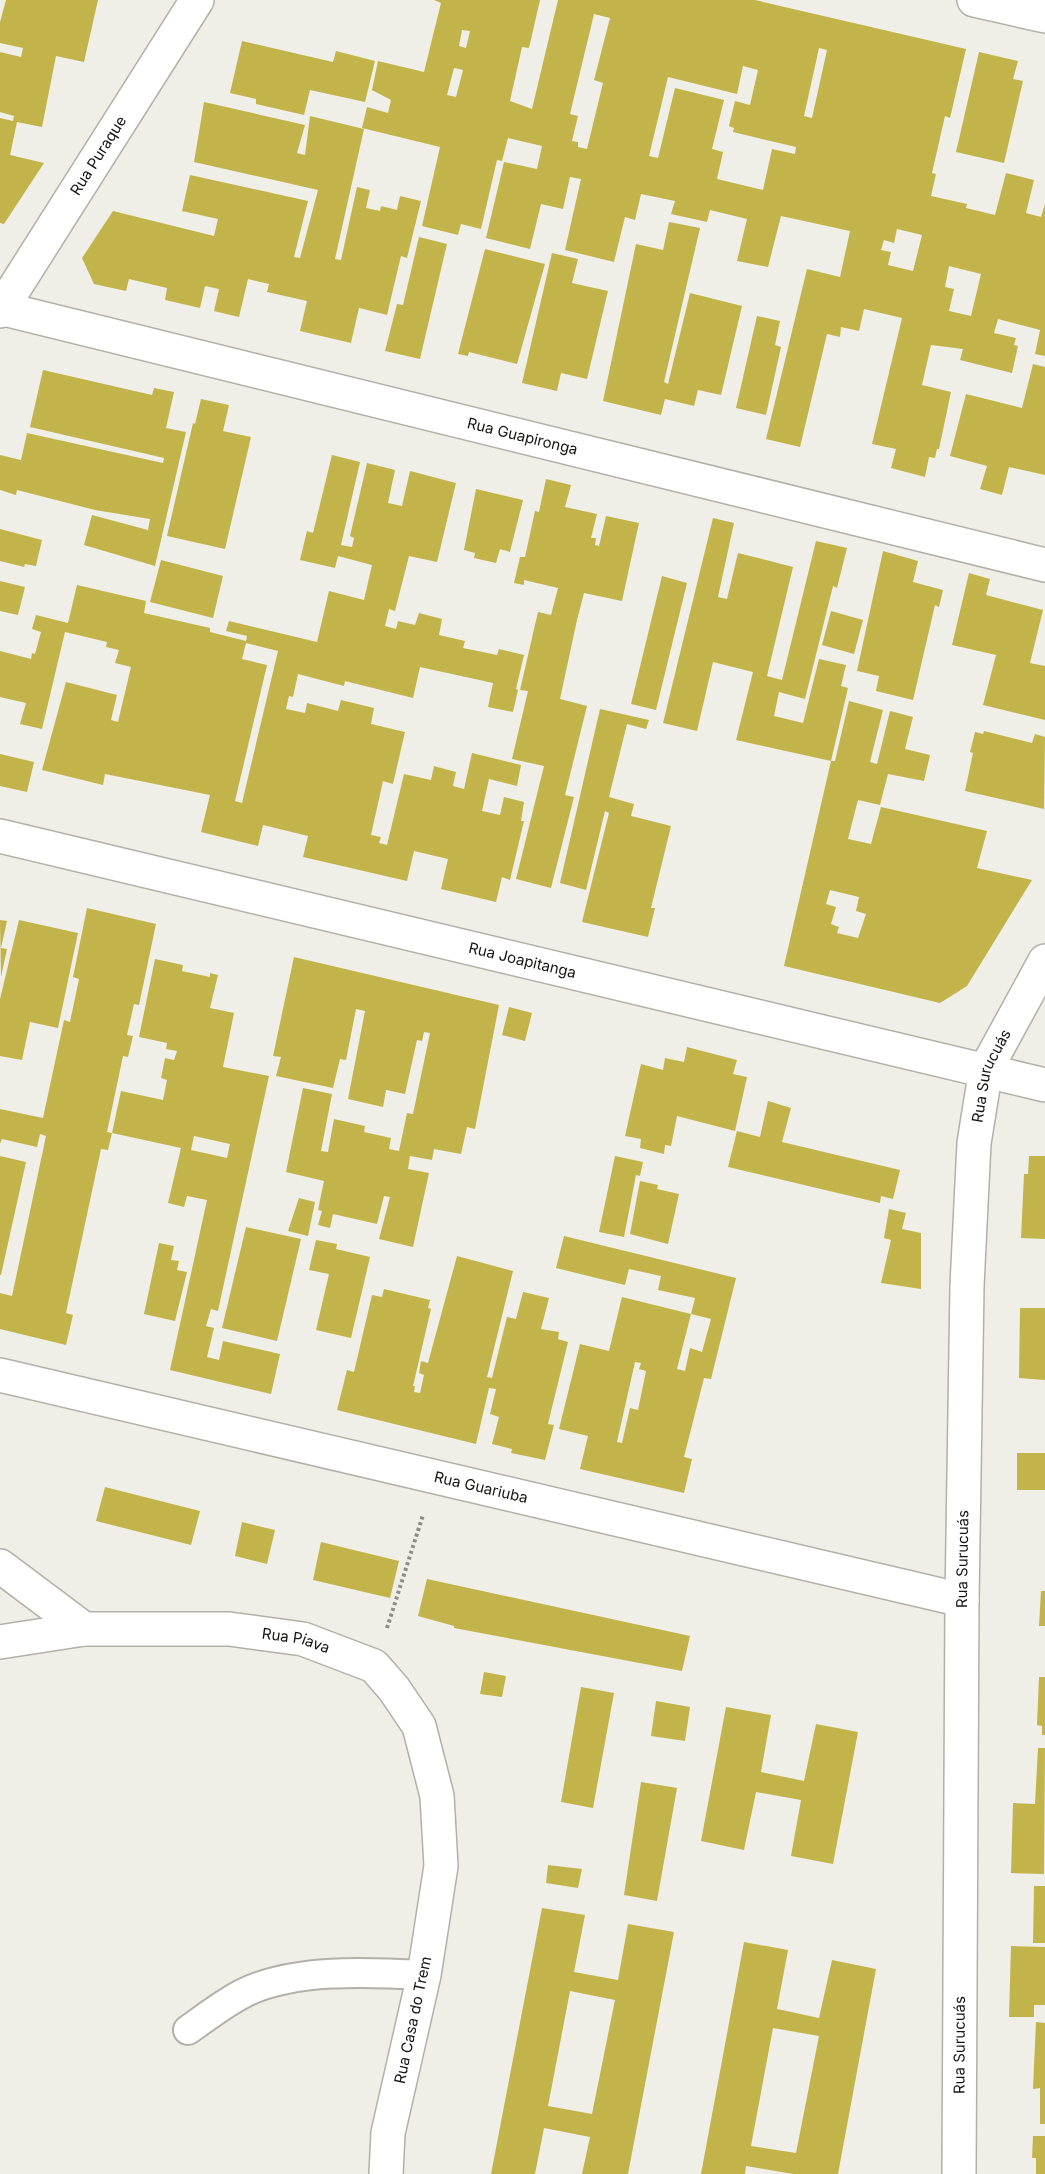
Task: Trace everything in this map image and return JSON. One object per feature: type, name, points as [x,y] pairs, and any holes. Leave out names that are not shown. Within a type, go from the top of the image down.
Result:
[{"type":"street","name":"Rua Puraque","points":[[1,309],[197,0]]},
{"type":"street","points":[[974,0],[1045,16]]},
{"type":"street","name":"Rua Guapironga","points":[[1,309],[1045,565]]},
{"type":"street","name":"Rua Joapitanga","points":[[0,836],[986,1069],[1045,1085]]},
{"type":"street","name":"Rua Surucuás","points":[[960,2174],[962,1600],[968,1286],[974,1143],[986,1069],[1045,961]]},
{"type":"street","name":"Rua Guariuba","points":[[0,1375],[962,1600]]},
{"type":"street","points":[[0,1566],[84,1629]]},
{"type":"street","name":"Rua Piava","points":[[0,1642],[84,1629],[229,1629],[303,1639],[374,1666]]},
{"type":"street","name":"Rua Casa do Trem","points":[[374,1666],[419,1726],[437,1796],[441,1866],[424,1975],[388,2133],[386,2174]]},
{"type":"lane","points":[[188,2030],[243,1994],[296,1977],[361,1971],[424,1975]]},
{"type":"path","points":[[374,1666],[435,1477]]},
{"type":"building","points":[[6,0],[98,0],[84,62],[56,56],[42,127],[17,122],[10,155],[44,163],[4,224],[0,223],[0,118],[13,121],[14,116],[0,112],[0,52],[21,57],[23,48],[0,43],[0,22]]},
{"type":"building","points":[[434,0],[540,0],[529,48],[522,47],[510,101],[532,109],[558,0],[755,0],[966,49],[950,118],[945,116],[932,173],[936,174],[931,196],[967,204],[966,208],[995,215],[1006,173],[1034,180],[1026,213],[1041,217],[1045,204],[1045,356],[1035,354],[1040,330],[998,319],[994,333],[1016,338],[1014,345],[1018,346],[1012,373],[960,360],[963,349],[931,345],[922,385],[951,392],[939,449],[937,449],[935,458],[929,457],[925,477],[891,468],[896,449],[872,444],[902,318],[864,309],[859,331],[841,327],[840,337],[827,334],[800,447],[766,439],[807,269],[840,277],[850,231],[781,216],[768,267],[737,261],[747,219],[710,210],[707,222],[671,214],[675,201],[641,194],[635,220],[625,217],[614,262],[565,250],[581,179],[570,177],[563,209],[541,204],[530,249],[486,238],[504,162],[537,169],[542,146],[508,138],[502,161],[497,160],[481,229],[461,224],[458,235],[422,226],[440,147],[362,128],[367,107],[388,113],[391,100],[372,90],[378,61],[424,72],[441,3]],"holes":[[[594,14],[610,18],[594,80],[603,83],[587,149],[578,147],[578,142],[572,141],[578,116],[570,114]],[[462,30],[470,31],[466,48],[459,46]],[[819,48],[827,50],[812,118],[804,116]],[[743,66],[758,70],[750,105],[735,101],[729,126],[734,128],[733,132],[796,147],[795,154],[772,149],[763,190],[717,179],[723,152],[712,149],[724,100],[675,88],[658,158],[649,156],[668,77],[737,94]],[[454,68],[463,70],[456,97],[447,95]],[[897,229],[922,235],[913,271],[888,265],[891,252],[881,250],[884,240],[894,243]],[[949,266],[981,274],[971,316],[949,311],[954,289],[945,287]]]},
{"type":"building","points":[[242,41],[333,62],[336,51],[375,61],[365,102],[310,90],[304,115],[256,104],[256,99],[230,93]]},
{"type":"building","points":[[979,52],[1018,61],[1013,79],[1023,81],[1004,163],[956,152]]},
{"type":"building","points":[[204,102],[305,125],[297,153],[305,155],[310,116],[364,129],[335,259],[341,260],[357,187],[370,190],[366,208],[380,211],[381,206],[397,210],[400,196],[421,201],[407,258],[401,256],[387,315],[359,308],[351,343],[300,331],[307,301],[267,292],[269,284],[248,279],[239,317],[214,311],[219,289],[205,286],[200,308],[165,300],[167,288],[129,279],[126,291],[94,284],[82,258],[113,211],[214,236],[218,219],[182,211],[190,175],[308,201],[294,257],[300,258],[318,190],[194,162]]},
{"type":"building","points":[[669,222],[700,228],[664,382],[668,384],[690,293],[742,306],[721,395],[698,390],[694,406],[665,399],[661,415],[603,401],[636,244],[663,250]]},
{"type":"building","points":[[419,237],[447,244],[420,359],[385,351],[397,304],[403,305]]},
{"type":"building","points":[[485,249],[545,264],[517,364],[469,352],[468,356],[458,354]]},
{"type":"building","points":[[552,253],[578,259],[572,283],[608,291],[587,379],[561,373],[557,391],[522,383]]},
{"type":"building","points":[[757,316],[780,321],[775,345],[781,347],[766,415],[736,408]]},
{"type":"building","points":[[1033,364],[1045,367],[1045,475],[1009,467],[1002,495],[980,489],[987,466],[950,456],[966,394],[1022,408]]},
{"type":"building","points":[[43,370],[152,395],[154,388],[174,392],[166,428],[186,432],[155,566],[84,545],[92,515],[148,530],[150,519],[95,510],[17,490],[16,495],[0,490],[0,455],[21,460],[27,433],[163,463],[164,458],[30,427]]},
{"type":"building","points":[[201,399],[229,405],[223,431],[251,437],[225,549],[167,536],[193,423],[195,424]]},
{"type":"building","points":[[332,455],[360,462],[341,545],[352,547],[354,538],[350,536],[367,463],[395,470],[388,503],[402,506],[410,471],[456,483],[437,562],[409,556],[395,611],[389,609],[385,626],[396,629],[398,621],[415,625],[419,613],[442,619],[439,635],[465,641],[463,648],[497,655],[499,649],[524,655],[513,712],[488,707],[493,683],[420,667],[413,698],[345,681],[344,686],[298,674],[293,697],[289,696],[286,709],[305,713],[307,703],[338,711],[341,700],[374,708],[371,724],[405,732],[393,784],[383,781],[371,835],[381,837],[379,843],[387,845],[404,774],[431,780],[434,766],[456,772],[453,786],[464,789],[472,753],[521,765],[517,786],[489,779],[482,811],[500,815],[504,797],[524,802],[521,821],[524,821],[510,880],[502,877],[496,902],[441,889],[448,859],[414,851],[407,881],[303,857],[308,836],[263,825],[258,846],[201,832],[210,795],[105,774],[103,785],[42,770],[66,682],[117,695],[111,720],[118,722],[131,667],[115,663],[119,650],[106,647],[107,642],[65,632],[42,729],[20,724],[26,703],[0,697],[0,651],[31,659],[32,653],[35,654],[41,632],[32,629],[36,615],[68,623],[77,585],[146,601],[144,613],[210,628],[210,632],[246,641],[247,636],[226,631],[229,621],[317,642],[329,591],[364,600],[372,565],[338,556],[335,568],[300,560],[307,531],[313,533]],"holes":[[[246,643],[278,651],[242,803],[235,801],[267,665],[242,659]]]},
{"type":"building","points":[[546,479],[571,485],[565,507],[597,514],[591,538],[596,538],[595,545],[599,546],[606,516],[639,523],[622,601],[584,593],[577,620],[560,699],[587,706],[565,795],[574,797],[551,888],[516,879],[544,766],[512,759],[528,691],[520,690],[538,612],[551,615],[558,588],[524,580],[524,585],[514,583],[520,557],[525,557],[535,511],[539,512]]},
{"type":"building","points":[[476,489],[523,500],[510,552],[500,549],[496,563],[474,558],[475,553],[464,550]]},
{"type":"building","points":[[713,518],[734,523],[718,597],[727,599],[738,553],[793,567],[767,676],[782,680],[816,541],[847,548],[837,588],[833,586],[805,699],[779,692],[774,716],[803,723],[819,659],[846,665],[841,686],[848,688],[831,761],[736,740],[753,672],[713,662],[697,731],[663,723]]},
{"type":"building","points":[[0,529],[42,540],[36,566],[25,564],[24,567],[0,561]]},
{"type":"building","points":[[883,551],[918,561],[913,582],[943,590],[939,607],[935,605],[913,700],[876,691],[879,676],[857,671]]},
{"type":"building","points":[[161,560],[223,576],[213,618],[150,602]]},
{"type":"building","points":[[969,573],[990,579],[986,595],[1043,610],[1030,663],[1045,666],[1045,720],[983,705],[996,655],[952,645]]},
{"type":"building","points":[[662,576],[687,583],[656,710],[631,704]]},
{"type":"building","points":[[0,581],[25,587],[18,615],[0,611]]},
{"type":"building","points":[[831,611],[863,620],[854,654],[822,645]]},
{"type":"building","points":[[849,701],[883,710],[870,762],[877,764],[890,711],[913,717],[905,749],[930,755],[924,781],[888,774],[880,805],[858,800],[848,839],[871,844],[881,807],[987,831],[977,868],[1032,880],[967,986],[940,1003],[784,966],[831,761],[835,761]],"holes":[[[830,890],[859,897],[856,911],[866,914],[858,938],[837,933],[839,927],[831,924],[836,907],[826,904]]]},
{"type":"building","points":[[600,709],[649,720],[646,729],[627,724],[609,797],[634,804],[631,816],[671,826],[651,908],[655,908],[648,937],[582,922],[609,813],[605,811],[586,890],[560,883]]},
{"type":"building","points":[[984,731],[1032,743],[1035,734],[1045,737],[1044,809],[965,791],[975,732],[983,734]]},
{"type":"building","points":[[0,754],[34,762],[27,792],[0,786]]},
{"type":"building","points":[[87,908],[156,924],[139,1005],[134,1004],[127,1035],[133,1036],[128,1057],[123,1056],[107,1132],[112,1133],[108,1150],[101,1149],[66,1313],[73,1315],[66,1345],[0,1329],[0,1293],[12,1296],[46,1136],[40,1134],[37,1147],[2,1139],[0,1144],[0,1109],[43,1118],[64,1020],[70,1022],[79,979],[73,977]]},
{"type":"building","points":[[0,920],[7,921],[1,948],[7,949],[1,977]]},
{"type":"building","points":[[19,920],[78,933],[58,1028],[30,1022],[22,1060],[0,1056],[0,999]]},
{"type":"building","points":[[294,957],[499,1005],[475,1129],[467,1127],[461,1154],[434,1149],[432,1160],[410,1156],[408,1169],[429,1173],[413,1247],[379,1239],[390,1197],[384,1196],[377,1224],[333,1214],[330,1228],[318,1225],[322,1211],[318,1210],[324,1181],[286,1172],[303,1088],[332,1094],[321,1151],[328,1152],[334,1119],[365,1126],[364,1132],[391,1138],[389,1149],[399,1151],[407,1113],[413,1114],[430,1033],[424,1032],[422,1041],[417,1040],[405,1094],[386,1090],[383,1107],[348,1099],[365,1011],[356,1009],[346,1060],[340,1059],[333,1088],[276,1076],[281,1057],[273,1056]]},
{"type":"building","points":[[155,959],[183,965],[182,971],[210,977],[210,973],[218,975],[210,1008],[234,1013],[223,1067],[269,1076],[218,1311],[211,1309],[206,1326],[214,1328],[207,1357],[219,1360],[223,1341],[280,1354],[271,1394],[170,1370],[207,1200],[187,1196],[184,1207],[168,1203],[181,1148],[112,1133],[121,1091],[163,1100],[167,1080],[161,1078],[165,1058],[174,1060],[177,1051],[166,1049],[167,1043],[139,1037]],"holes":[[[194,1136],[230,1144],[227,1158],[191,1150]]]},
{"type":"building","points":[[509,1007],[532,1013],[525,1041],[502,1035]]},
{"type":"building","points":[[687,1047],[737,1060],[733,1074],[747,1077],[735,1131],[677,1116],[671,1146],[665,1145],[664,1154],[640,1148],[641,1139],[625,1136],[641,1064],[663,1070],[665,1058],[684,1062]]},
{"type":"building","points":[[768,1101],[791,1108],[782,1142],[900,1170],[893,1199],[881,1196],[880,1203],[728,1167],[737,1131],[760,1137]]},
{"type":"building","points":[[0,1156],[26,1162],[1,1275],[0,1275]]},
{"type":"building","points":[[615,1156],[643,1162],[640,1176],[636,1175],[624,1237],[599,1232]]},
{"type":"building","points":[[1029,1156],[1045,1156],[1045,1239],[1021,1238],[1024,1174],[1028,1174]]},
{"type":"building","points":[[640,1181],[658,1185],[657,1189],[679,1194],[668,1244],[630,1234]]},
{"type":"building","points":[[299,1198],[315,1202],[308,1236],[288,1231]]},
{"type":"building","points":[[889,1209],[906,1213],[902,1229],[921,1233],[921,1289],[881,1283],[891,1240],[884,1238]]},
{"type":"building","points":[[246,1227],[301,1239],[277,1341],[222,1328]]},
{"type":"building","points":[[564,1236],[736,1278],[711,1379],[704,1378],[684,1457],[692,1459],[684,1493],[580,1469],[588,1436],[559,1429],[580,1344],[609,1351],[622,1297],[691,1314],[695,1298],[658,1290],[661,1276],[629,1269],[625,1285],[556,1268]],"holes":[[[691,1314],[711,1319],[702,1352],[690,1348],[685,1371],[677,1369]],[[635,1362],[641,1363],[639,1369],[646,1371],[638,1410],[630,1408],[622,1443],[617,1442]]]},
{"type":"building","points":[[316,1240],[337,1244],[336,1249],[370,1257],[351,1338],[316,1330],[329,1274],[309,1270]]},
{"type":"building","points":[[159,1243],[174,1246],[171,1260],[179,1261],[177,1270],[187,1272],[175,1321],[144,1314]]},
{"type":"building","points":[[457,1256],[513,1271],[487,1377],[492,1378],[507,1317],[516,1319],[523,1292],[549,1298],[541,1329],[559,1332],[558,1339],[568,1342],[548,1424],[554,1425],[545,1460],[511,1453],[512,1449],[492,1444],[499,1417],[490,1414],[496,1389],[489,1388],[476,1444],[337,1410],[347,1370],[354,1372],[372,1295],[382,1297],[384,1289],[430,1300],[428,1308],[431,1309],[413,1386],[415,1386],[414,1392],[420,1393],[424,1375],[419,1373],[421,1361],[428,1363]]},
{"type":"building","points":[[1020,1308],[1045,1308],[1045,1380],[1019,1378]]},
{"type":"building","points":[[1017,1453],[1045,1453],[1045,1490],[1017,1490]]},
{"type":"building","points":[[105,1487],[200,1511],[191,1545],[96,1521]]},
{"type":"building","points":[[242,1522],[275,1530],[267,1564],[235,1556]]},
{"type":"building","points":[[321,1542],[399,1561],[390,1598],[313,1580]]},
{"type":"building","points":[[427,1579],[690,1636],[682,1671],[454,1628],[454,1626],[418,1616]]},
{"type":"building","points":[[1041,1591],[1045,1591],[1045,1626],[1039,1626]]},
{"type":"building","points":[[484,1672],[506,1676],[502,1697],[480,1694]]},
{"type":"building","points":[[1039,1677],[1045,1677],[1045,1735],[1042,1735],[1042,1726],[1037,1725]]},
{"type":"building","points":[[581,1687],[614,1693],[593,1808],[561,1802]]},
{"type":"building","points":[[656,1701],[690,1707],[685,1741],[651,1736]]},
{"type":"building","points":[[726,1707],[771,1715],[761,1772],[804,1781],[816,1724],[858,1732],[833,1864],[791,1856],[801,1800],[756,1792],[744,1850],[701,1841]]},
{"type":"building","points":[[1038,1748],[1045,1748],[1044,1874],[1011,1873],[1013,1803],[1035,1804]]},
{"type":"building","points":[[641,1782],[677,1788],[657,1901],[624,1895]]},
{"type":"building","points":[[548,1865],[582,1869],[578,1888],[546,1883]]},
{"type":"building","points":[[1034,1886],[1045,1886],[1045,1943],[1033,1943]]},
{"type":"building","points":[[542,1908],[585,1915],[574,1972],[618,1980],[628,1924],[674,1932],[628,2174],[582,2174],[590,2137],[544,2128],[535,2174],[491,2174]],"holes":[[[570,1991],[615,2000],[592,2114],[548,2106]]]},
{"type":"building","points":[[744,1942],[788,1950],[777,2009],[819,2018],[832,1960],[876,1969],[838,2174],[793,2174],[746,2166],[745,2174],[701,2174]],"holes":[[[773,2028],[819,2036],[796,2153],[751,2146]]]},
{"type":"building","points":[[1011,1946],[1045,1947],[1045,2005],[1034,2005],[1034,2017],[1009,2017]]},
{"type":"building","points":[[1036,2022],[1045,2023],[1045,2124],[1040,2124],[1040,2088],[1033,2089]]},
{"type":"building","points":[[1033,2136],[1045,2136],[1045,2174],[1036,2174],[1036,2158],[1032,2158]]}]
